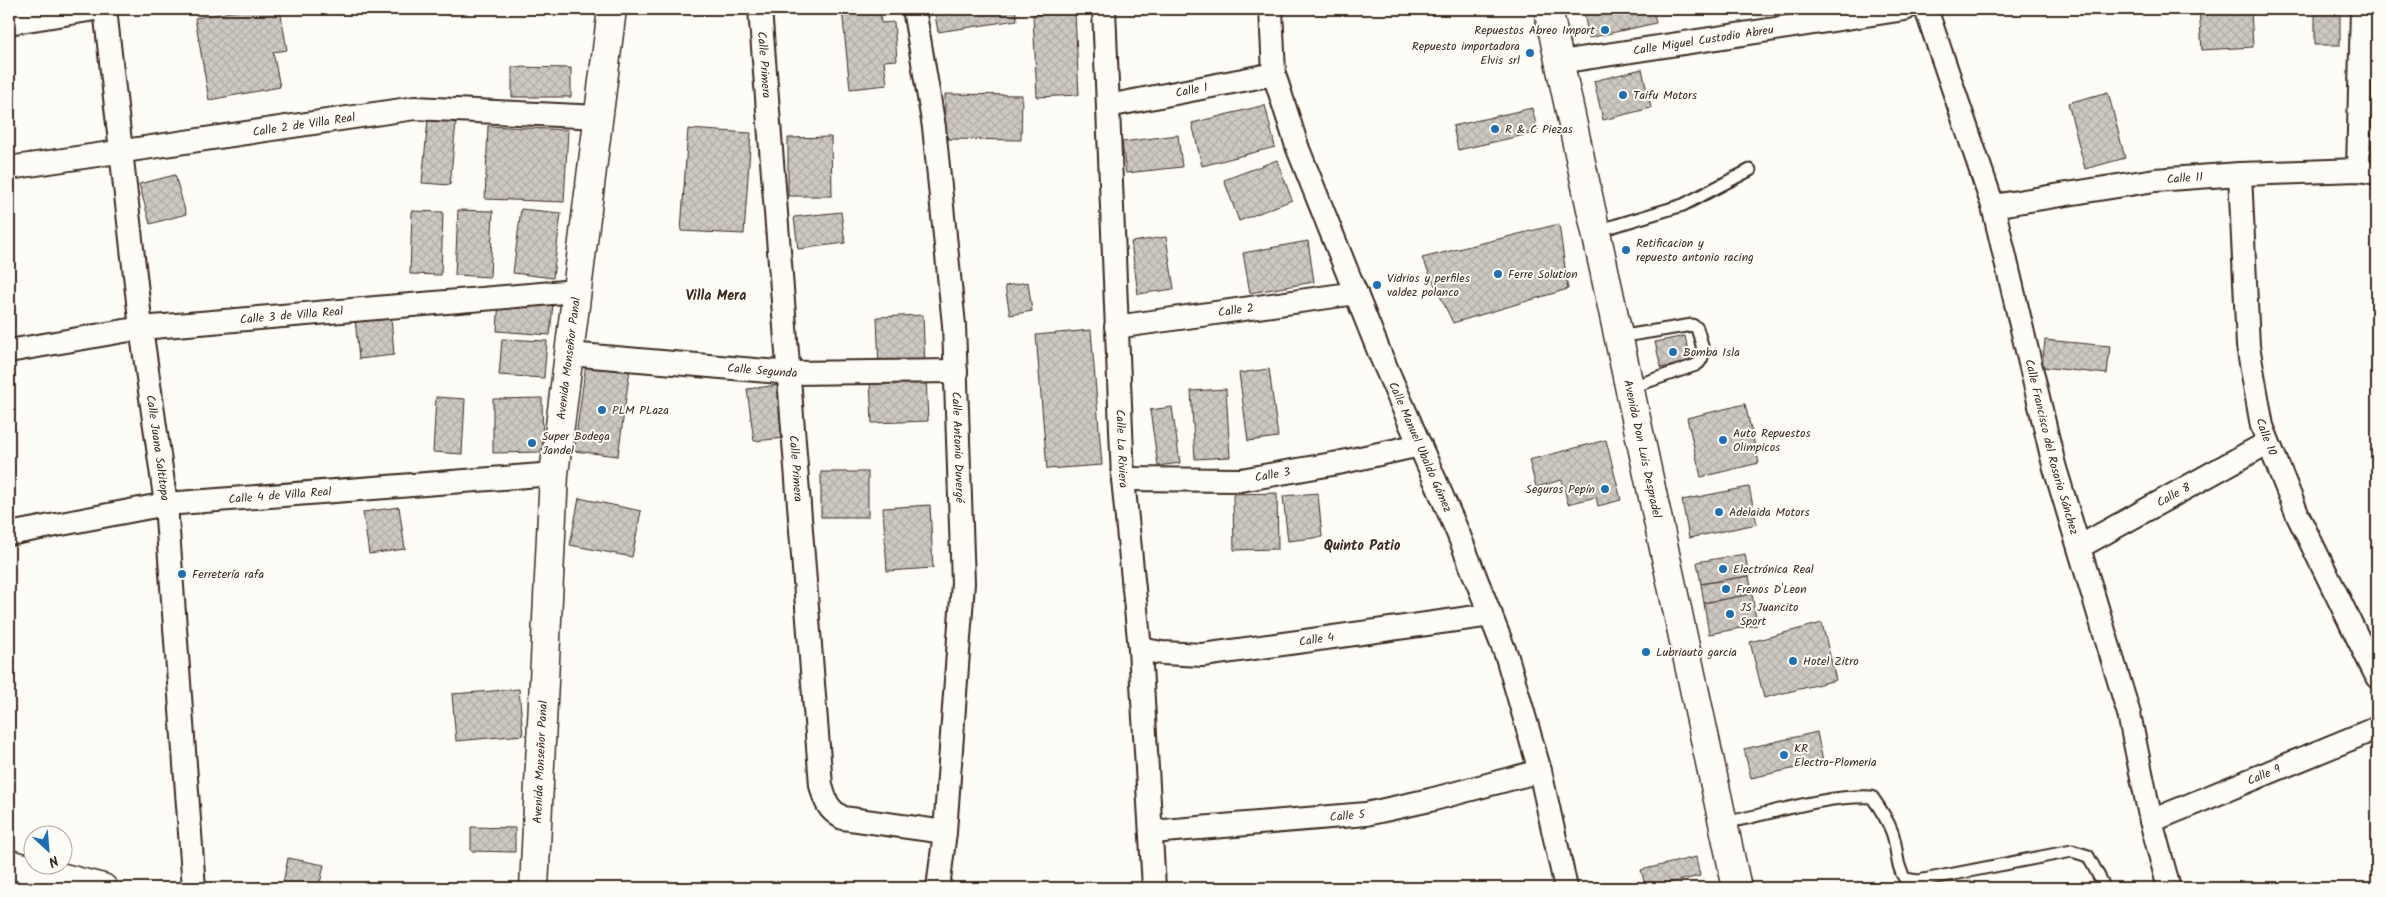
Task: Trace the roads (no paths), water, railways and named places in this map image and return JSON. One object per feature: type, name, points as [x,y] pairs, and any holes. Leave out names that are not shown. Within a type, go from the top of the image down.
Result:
[{"type":"main road","name":"Avenida Monseñor Panal","points":[[534,888],[554,474],[612,9]]},
{"type":"main road","name":"Avenida Don Luis Despradel","points":[[1548,9],[1737,888]]},
{"type":"main road","points":[[9,864],[103,888]]},
{"type":"street","points":[[9,23],[95,9]]},
{"type":"street","name":"Calle Juana Saltitopa","points":[[105,9],[141,328],[166,504],[194,888]]},
{"type":"street","name":"Calle Primera","points":[[760,9],[821,785],[826,804],[833,812],[843,818],[945,832]]},
{"type":"street","name":"Calle Antonio Duvergé","points":[[914,9],[934,127],[954,326],[963,583],[945,832],[938,888]]},
{"type":"street","name":"Calle La Riviera","points":[[1104,9],[1123,479],[1140,649],[1154,888]]},
{"type":"street","name":"Calle Manuel Ubaldo Gómez","points":[[1271,9],[1274,74],[1298,149],[1507,657],[1540,771],[1566,888]]},
{"type":"street","name":"Calle Miguel Custodio Abreu","points":[[1560,62],[1905,9]]},
{"type":"street","name":"Calle Francisco del Rosario Sánchez","points":[[1926,9],[1993,206],[2054,465],[2128,714],[2151,821],[2169,888]]},
{"type":"street","points":[[2362,9],[2368,172]]},
{"type":"street","name":"Calle 1","points":[[1108,106],[1274,74]]},
{"type":"street","name":"Calle 2 de Villa Real","points":[[9,168],[415,108],[599,117]]},
{"type":"street","name":"Calle 11","points":[[1993,206],[2155,180],[2240,174],[2368,172]]},
{"type":"street","name":"Calle 10","points":[[2240,174],[2248,346],[2262,426],[2302,525],[2377,677]]},
{"type":"street","name":"Calle 3 de Villa Real","points":[[9,352],[141,328],[576,291]]},
{"type":"street","name":"Calle 2","points":[[1116,327],[1356,293]]},
{"type":"street","name":"Calle Segunda","points":[[569,354],[790,373],[956,371]]},
{"type":"street","name":"Calle 8","points":[[2078,547],[2268,444]]},
{"type":"street","name":"Calle 3","points":[[1123,479],[1241,480],[1338,463],[1420,445]]},
{"type":"street","name":"Calle 4 de Villa Real","points":[[9,534],[166,504],[554,474]]},
{"type":"street","name":"Calle 4","points":[[1140,649],[1162,654],[1203,655],[1491,615]]},
{"type":"street","name":"Calle 9","points":[[2151,821],[2377,728]]},
{"type":"street","name":"Calle 5","points":[[1152,832],[1366,814],[1430,800],[1540,771]]},
{"type":"lane","points":[[1597,231],[1683,205],[1750,170]]},
{"type":"lane","points":[[1618,337],[1692,325],[1697,328],[1704,356],[1702,361],[1696,365],[1629,388]]},
{"type":"lane","points":[[1723,823],[1827,800],[1872,797],[1882,811],[1893,834],[1896,860],[1905,883],[2072,851],[2088,856],[2102,882],[2101,888]]},
{"type":"place","name":"Repuestos Abreo Import","points":[[1605,30]]},
{"type":"place","name":"Repuesto importadora Elvis srl","points":[[1530,53]]},
{"type":"place","name":"Taifu Motors","points":[[1623,95]]},
{"type":"place","name":"R & C Piezas","points":[[1495,129]]},
{"type":"place","name":"Retificacion y repuesto antonio racing","points":[[1626,250]]},
{"type":"place","name":"Ferre Solution","points":[[1498,274]]},
{"type":"place","name":"Vidrios y perfiles valdez polanco","points":[[1377,285]]},
{"type":"place","name":"Bomba Isla","points":[[1673,352]]},
{"type":"place","name":"PLM PLaza","points":[[602,410]]},
{"type":"place","name":"Auto Repuestos Olimpicos","points":[[1723,440]]},
{"type":"place","name":"Super Bodega Jandel","points":[[532,443]]},
{"type":"place","name":"Seguros Pepín","points":[[1605,489]]},
{"type":"place","name":"Adelaida Motors","points":[[1719,512]]},
{"type":"place","name":"Electrónica Real","points":[[1723,569]]},
{"type":"place","name":"Ferretería rafa","points":[[182,574]]},
{"type":"place","name":"Frenos D'Leon","points":[[1726,589]]},
{"type":"place","name":"JS Juancito Sport","points":[[1730,614]]},
{"type":"place","name":"Lubriauto garcia","points":[[1646,652]]},
{"type":"place","name":"Hotel Zitro","points":[[1793,661]]},
{"type":"place","name":"KR Electro-Plomeria","points":[[1784,755]]},
{"type":"district","name":"Villa Mera","points":[[716,295]]},
{"type":"district","name":"Quinto Patio","points":[[1362,545]]}]
